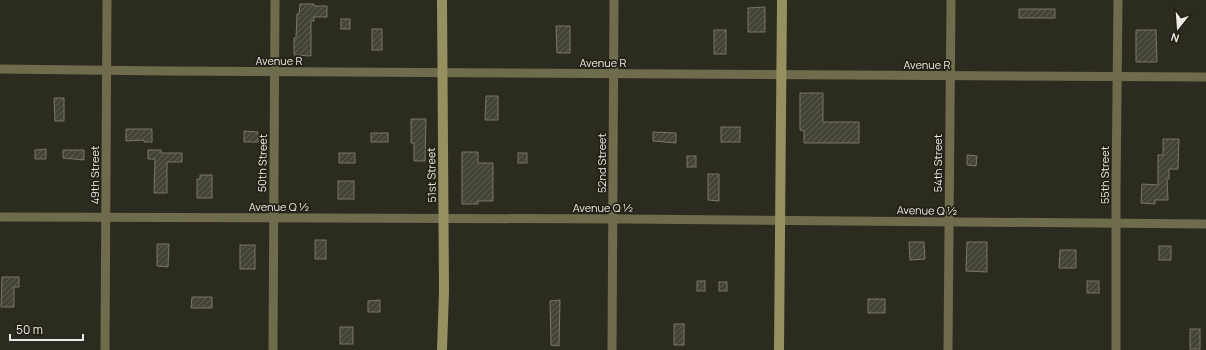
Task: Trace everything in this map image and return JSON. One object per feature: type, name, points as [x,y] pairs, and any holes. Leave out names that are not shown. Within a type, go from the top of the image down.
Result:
[{"type":"street","name":"49th Street","points":[[105,350],[107,0]]},
{"type":"street","name":"50th Street","points":[[273,350],[275,0]]},
{"type":"street","name":"51st Street","points":[[442,0],[442,350]]},
{"type":"street","name":"52nd Street","points":[[612,350],[614,0]]},
{"type":"street","points":[[780,350],[782,0]]},
{"type":"street","name":"54th Street","points":[[948,350],[950,0]]},
{"type":"street","name":"55th Street","points":[[1116,350],[1118,0]]},
{"type":"street","name":"Avenue R","points":[[0,69],[1206,77]]},
{"type":"street","name":"Avenue Q ½","points":[[0,217],[612,219],[1206,224]]},
{"type":"building","points":[[300,4],[327,6],[327,17],[314,17],[314,21],[311,21],[311,56],[294,55],[294,38],[296,38],[297,14],[299,14]]},
{"type":"building","points":[[765,7],[765,32],[748,32],[748,8]]},
{"type":"building","points":[[1019,9],[1055,9],[1055,18],[1019,18]]},
{"type":"building","points":[[341,19],[350,19],[350,29],[341,29]]},
{"type":"building","points":[[556,26],[570,26],[570,53],[557,53]]},
{"type":"building","points":[[372,29],[382,29],[382,50],[372,50]]},
{"type":"building","points":[[714,30],[726,30],[726,54],[714,54]]},
{"type":"building","points":[[1136,30],[1156,30],[1157,62],[1136,62]]},
{"type":"building","points":[[800,93],[823,93],[823,122],[859,122],[859,143],[804,143],[804,131],[800,130]]},
{"type":"building","points":[[486,96],[498,96],[498,120],[485,120]]},
{"type":"building","points":[[54,98],[64,98],[64,121],[55,121]]},
{"type":"building","points":[[411,119],[426,119],[425,161],[414,161],[414,143],[411,143]]},
{"type":"building","points":[[721,127],[740,127],[740,142],[721,142]]},
{"type":"building","points":[[126,129],[152,129],[152,142],[144,142],[144,140],[126,141]]},
{"type":"building","points":[[244,131],[258,132],[258,142],[244,142]]},
{"type":"building","points":[[653,132],[676,133],[676,143],[653,141]]},
{"type":"building","points":[[371,133],[388,133],[388,142],[371,142]]},
{"type":"building","points":[[1163,139],[1179,139],[1178,169],[1169,169],[1169,179],[1167,179],[1168,200],[1155,200],[1155,204],[1141,203],[1142,184],[1158,185],[1158,155],[1163,155]]},
{"type":"building","points":[[46,149],[46,159],[35,159],[35,150]]},
{"type":"building","points":[[63,150],[84,150],[84,160],[63,158]]},
{"type":"building","points":[[148,150],[161,150],[161,153],[182,153],[182,162],[167,162],[167,193],[154,193],[155,159],[148,159]]},
{"type":"building","points":[[462,152],[478,152],[478,163],[493,163],[493,201],[478,201],[478,204],[462,204]]},
{"type":"building","points":[[339,153],[355,153],[355,163],[339,163]]},
{"type":"building","points":[[518,153],[527,153],[527,163],[518,163]]},
{"type":"building","points":[[967,155],[977,156],[976,166],[967,165]]},
{"type":"building","points":[[687,156],[696,156],[696,167],[687,167]]},
{"type":"building","points":[[708,174],[719,174],[719,201],[708,200]]},
{"type":"building","points":[[200,175],[212,175],[212,198],[197,198],[197,179],[200,179]]},
{"type":"building","points":[[338,181],[354,181],[354,199],[338,199]]},
{"type":"building","points":[[315,240],[326,240],[326,259],[315,259]]},
{"type":"building","points":[[909,242],[924,242],[925,259],[910,260]]},
{"type":"building","points":[[967,242],[987,242],[987,272],[966,271]]},
{"type":"building","points":[[157,244],[169,244],[168,267],[157,266]]},
{"type":"building","points":[[240,245],[255,245],[255,269],[240,269]]},
{"type":"building","points":[[1159,246],[1171,246],[1171,260],[1159,260]]},
{"type":"building","points":[[1060,250],[1076,250],[1076,268],[1059,268]]},
{"type":"building","points":[[2,277],[19,277],[19,287],[14,287],[14,307],[1,307]]},
{"type":"building","points":[[697,281],[705,281],[705,291],[697,291]]},
{"type":"building","points":[[1087,281],[1099,281],[1099,293],[1087,293]]},
{"type":"building","points":[[719,282],[727,282],[727,291],[719,291]]},
{"type":"building","points":[[192,297],[212,297],[212,308],[191,308]]},
{"type":"building","points":[[868,299],[885,299],[885,313],[868,313]]},
{"type":"building","points":[[380,300],[380,312],[368,312],[368,301]]},
{"type":"building","points":[[560,300],[559,346],[551,345],[550,301]]},
{"type":"building","points":[[674,324],[684,324],[684,345],[674,345]]},
{"type":"building","points":[[340,327],[353,327],[353,344],[340,344]]},
{"type":"building","points":[[1190,329],[1200,329],[1200,349],[1190,349]]}]
